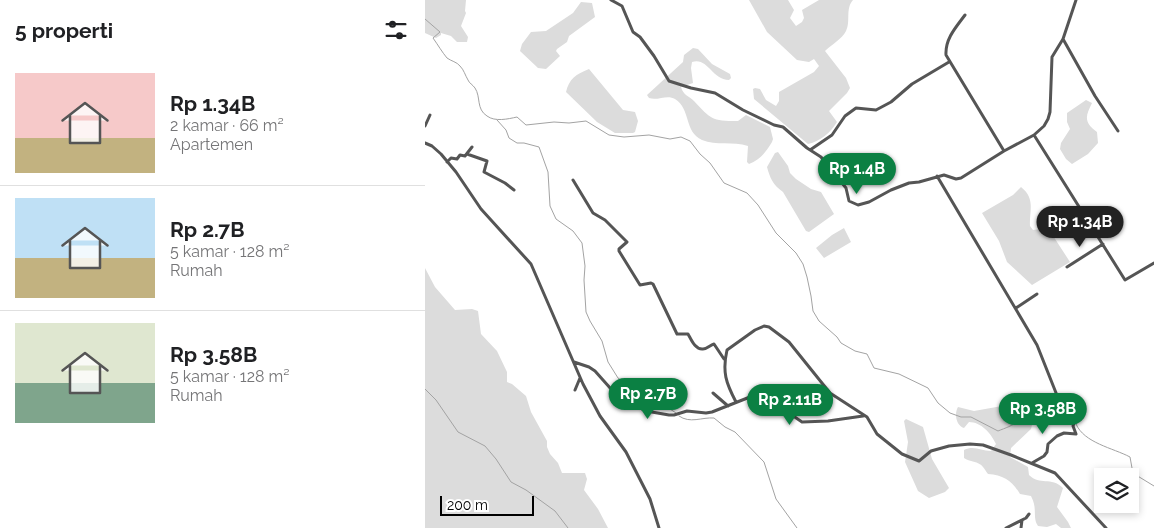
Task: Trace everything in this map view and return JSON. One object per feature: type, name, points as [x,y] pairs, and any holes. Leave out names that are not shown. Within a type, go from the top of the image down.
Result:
[{"type":"street","points":[[611,0],[620,4],[624,9],[633,32],[654,56],[670,82],[715,93],[743,110],[774,125],[783,127],[821,158],[845,188],[849,201],[858,206],[903,184],[945,175],[956,179],[961,178],[1034,135],[1044,126],[1048,119],[1052,57],[1063,39],[1076,0]]},
{"type":"street","points":[[965,15],[947,42],[946,52],[949,62],[1004,151]]},
{"type":"street","points":[[1063,39],[1095,96],[1118,131]]},
{"type":"street","points":[[810,150],[832,135],[845,116],[855,108],[876,110],[891,102],[912,84],[949,62]]},
{"type":"street","points":[[425,126],[430,115]]},
{"type":"street","points":[[1034,135],[1125,280],[1154,263]]},
{"type":"street","points":[[425,143],[436,149],[481,209],[531,264],[580,378],[641,480],[650,499],[659,528]]},
{"type":"street","points":[[467,154],[472,147]]},
{"type":"street","points":[[447,162],[451,158],[457,159],[460,155],[464,156],[467,154],[487,161],[484,172],[514,190]]},
{"type":"street","points":[[937,176],[1037,345],[1064,413],[1072,417],[1074,422],[1075,434],[1064,433],[1057,436],[1048,444],[1047,452],[1044,456],[1033,463]]},
{"type":"street","points":[[573,180],[593,213],[605,220],[627,242],[619,251],[641,285],[653,284],[677,334],[688,334],[700,349],[705,349],[714,344],[725,360]]},
{"type":"street","points":[[1067,267],[1103,244]]},
{"type":"street","points":[[1016,308],[1037,294]]},
{"type":"street","points":[[736,402],[726,383],[725,360],[727,350],[755,330],[764,326],[769,327],[789,342],[830,393],[869,420],[878,436],[901,454],[916,461],[921,460],[929,452],[936,449],[970,444],[983,445],[1033,463],[1055,473],[1106,528]]},
{"type":"street","points":[[573,362],[595,372],[616,396],[646,411],[675,415],[687,411],[707,413],[761,393],[799,421],[828,421],[863,416]]},
{"type":"street","points":[[575,390],[580,378]]},
{"type":"street","points":[[713,393],[728,406]]},
{"type":"street","points":[[1007,528],[1029,514]]},
{"type":"street","points":[[1021,528],[1022,519]]},
{"type":"shaded area","points":[[425,0],[466,0],[466,13],[461,26],[468,37],[467,42],[457,42],[451,36],[441,33],[436,38],[425,33]]},
{"type":"shaded area","points":[[749,0],[788,0],[794,10],[790,18],[796,26],[804,18],[802,10],[819,0],[853,0],[849,7],[846,31],[825,51],[846,78],[850,88],[829,111],[837,122],[828,133],[817,141],[808,144],[754,99],[753,89],[760,89],[766,100],[776,106],[779,101],[779,92],[814,72],[819,66],[814,59],[809,62],[797,60],[767,32]]},
{"type":"shaded area","points":[[581,2],[592,3],[595,17],[569,36],[567,42],[556,51],[560,56],[546,69],[538,68],[520,51],[522,44],[531,32],[546,31],[573,13]]},
{"type":"shaded area","points":[[693,48],[698,49],[712,64],[730,74],[731,78],[729,80],[723,79],[706,65],[697,61],[692,62],[693,83],[681,87],[685,94],[712,118],[738,121],[746,115],[770,127],[772,142],[762,155],[753,162],[749,164],[747,162],[748,146],[707,142],[696,136],[692,132],[680,103],[675,99],[669,97],[652,99],[647,95],[683,62],[684,55]]},
{"type":"shaded area","points":[[589,69],[623,110],[635,112],[638,121],[635,132],[615,133],[597,122],[566,92],[574,78]]},
{"type":"shaded area","points":[[1086,100],[1092,103],[1087,119],[1097,132],[1098,143],[1088,154],[1072,164],[1066,159],[1060,149],[1061,143],[1070,129],[1067,122],[1067,113]]},
{"type":"shaded area","points":[[778,152],[788,166],[790,173],[811,189],[821,192],[834,214],[809,232],[806,231],[783,192],[774,184],[769,175],[767,167],[775,153]]},
{"type":"shaded area","points":[[1021,187],[1029,196],[1031,205],[1030,226],[1033,230],[1048,228],[1070,262],[1032,285],[1007,262],[999,241],[982,213],[1013,195]]},
{"type":"shaded area","points":[[844,228],[851,242],[824,258],[816,248]]},
{"type":"shaded area","points":[[425,268],[435,287],[455,310],[472,309],[478,311],[481,334],[497,351],[507,372],[507,382],[526,396],[531,412],[547,441],[550,454],[558,463],[562,473],[585,473],[587,479],[584,490],[598,509],[608,528],[425,528]]},
{"type":"shaded area","points":[[1002,406],[1028,407],[1035,413],[1031,429],[1011,448],[1010,457],[1028,467],[1029,475],[1033,478],[1054,482],[1063,488],[1057,507],[1071,528],[1061,528],[1056,524],[1047,527],[1038,526],[1031,496],[1020,494],[1007,480],[988,474],[981,465],[964,458],[964,450],[974,448],[991,451],[996,444],[988,432],[978,424],[969,422],[964,428],[961,427],[956,416],[958,407],[974,411]]},
{"type":"shaded area","points":[[906,419],[923,427],[932,459],[949,488],[945,492],[929,498],[918,491],[905,462],[908,442],[904,421]]},
{"type":"waterway","points":[[425,19],[440,32],[433,38],[447,58],[457,63],[461,68],[477,92],[481,110],[490,118],[502,120],[517,117],[526,125],[586,121],[609,135],[624,137],[649,135],[670,139],[681,137],[690,141],[710,163],[724,183],[747,193],[758,205],[776,233],[796,253],[803,264],[813,311],[819,321],[841,343],[855,351],[867,354],[874,368],[899,374],[928,388],[938,403],[950,413],[961,417],[971,417],[998,431],[1014,424],[1032,408],[1045,410],[1065,422],[1073,421]]},
{"type":"waterway","points":[[497,120],[506,130],[509,138],[517,143],[539,147],[548,172],[550,206],[556,219],[573,231],[582,243],[585,266],[586,312],[602,341],[608,362],[618,378],[625,383],[639,388],[657,405],[676,413]]},
{"type":"waterway","points":[[425,389],[436,400],[458,432],[485,446],[511,482],[526,490],[555,511],[568,528]]},
{"type":"waterway","points":[[679,416],[687,420],[714,418],[735,432],[764,462],[776,499],[797,528]]},
{"type":"waterway","points":[[1076,424],[1085,436],[1130,457],[1132,468],[1136,475],[1154,486]]}]
